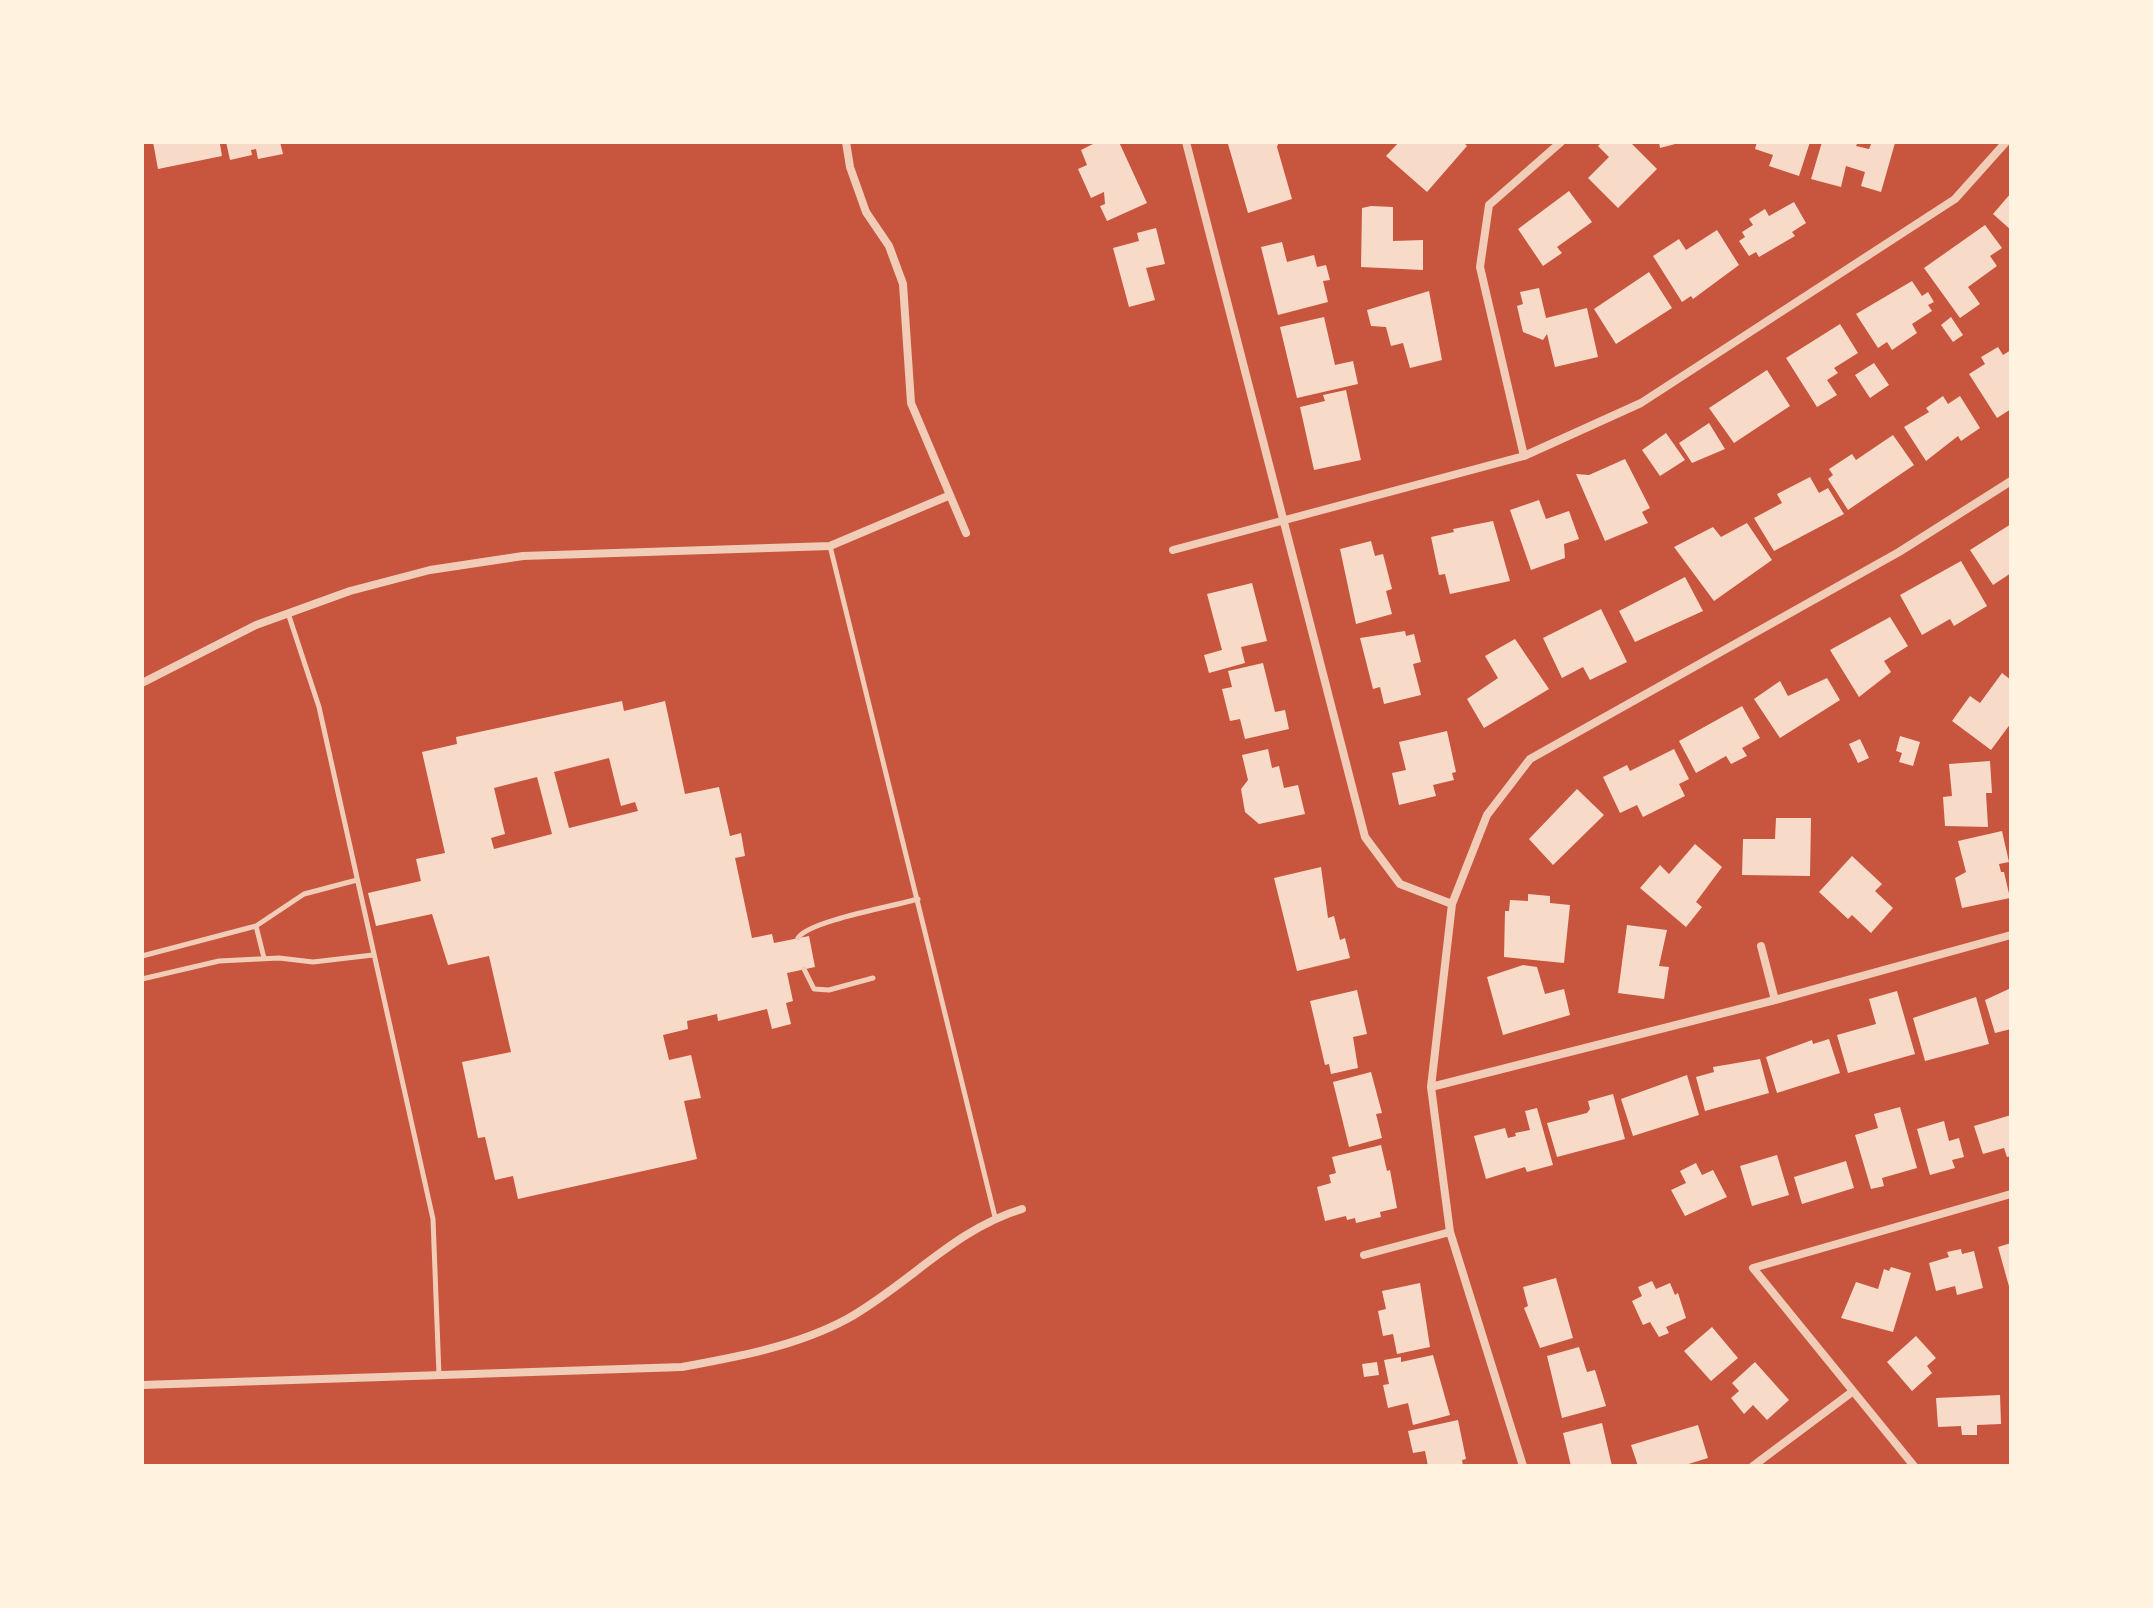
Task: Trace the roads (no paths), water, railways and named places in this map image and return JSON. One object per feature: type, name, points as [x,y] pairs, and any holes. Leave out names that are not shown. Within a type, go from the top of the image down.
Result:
[{"type":"street","points":[[846,142],[850,167],[866,212],[889,246],[903,284],[911,403],[966,533]]},
{"type":"street","points":[[1186,142],[1365,837],[1400,884],[1452,904]]},
{"type":"street","points":[[1524,456],[1480,267],[1489,205],[1561,142]]},
{"type":"street","points":[[1173,550],[1285,523],[1524,456],[1641,403],[1955,199],[2006,142]]},
{"type":"street","points":[[1523,1466],[1450,1232],[1431,1087],[1452,904],[1487,815],[1530,759],[1899,552],[2011,481]]},
{"type":"street","points":[[142,683],[194,654],[288,613],[350,591],[430,570],[523,556],[830,546],[948,496]]},
{"type":"street","points":[[1431,1087],[1775,1000],[2011,935]]},
{"type":"street","points":[[1761,946],[1775,1000]]},
{"type":"street","points":[[1914,1466],[1753,1268],[2011,1194]]},
{"type":"street","points":[[142,1385],[682,1367],[769,1348],[845,1320],[995,1217],[1022,1209]]},
{"type":"street","points":[[1364,1255],[1450,1232]]},
{"type":"street","points":[[1753,1466],[1852,1392]]},
{"type":"lane","points":[[830,546],[995,1217]]},
{"type":"lane","points":[[288,613],[319,707],[433,1219],[439,1375]]},
{"type":"lane","points":[[142,956],[256,926],[304,894],[357,880]]},
{"type":"lane","points":[[798,938],[802,932],[825,923],[918,899]]},
{"type":"lane","points":[[256,926],[264,958]]},
{"type":"lane","points":[[142,979],[219,961],[264,958],[313,962],[373,955]]},
{"type":"lane","points":[[804,969],[814,989],[829,990],[873,978]]}]
